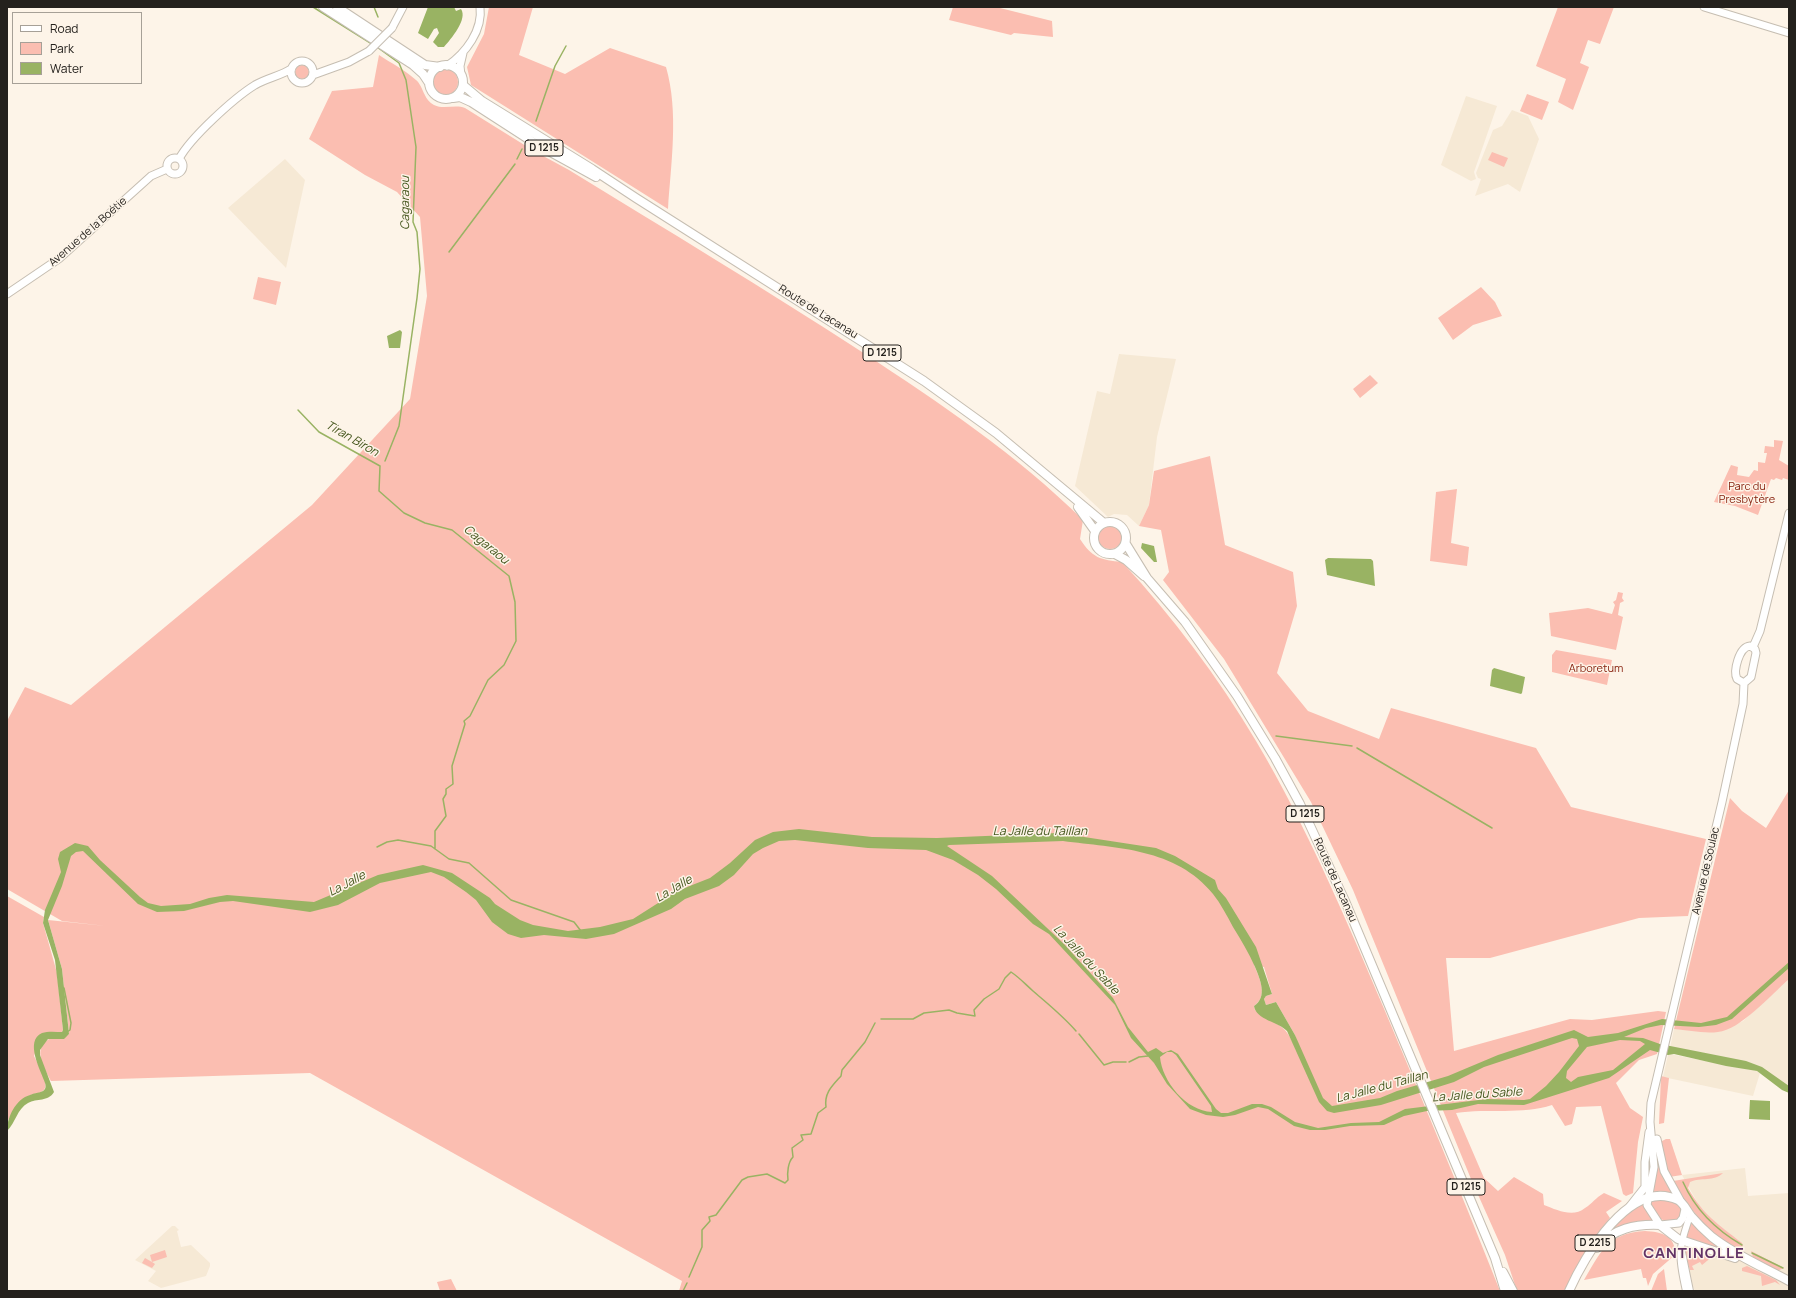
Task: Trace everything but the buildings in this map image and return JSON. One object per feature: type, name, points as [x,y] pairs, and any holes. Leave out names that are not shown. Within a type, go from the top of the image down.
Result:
[{"type":"main road","points":[[323,7],[413,65],[423,74],[433,93],[442,99],[453,98],[461,90],[463,85],[460,66],[463,53],[479,24],[480,7]]},
{"type":"main road","points":[[337,7],[425,65],[454,67],[461,75]]},
{"type":"main road","points":[[271,78],[284,77],[294,79],[298,83],[304,83],[310,80],[313,75],[349,62],[369,51],[382,40],[392,28],[403,7]]},
{"type":"main road","points":[[1704,7],[1789,33]]},
{"type":"main road","points":[[429,83],[432,72],[463,53]]},
{"type":"main road","points":[[179,159],[192,140],[241,96],[255,86],[291,68],[296,62],[302,61],[311,65],[330,68]]},
{"type":"main road","points":[[311,65],[313,75]]},
{"type":"main road","points":[[291,68],[294,79]]},
{"type":"main road","name":"Route de Lacanau","points":[[463,85],[482,101],[592,169],[924,380],[996,433],[1070,495]]},
{"type":"main road","name":"Route de Lacanau","points":[[453,98],[460,97],[471,102],[536,144],[636,198]]},
{"type":"main road","points":[[170,159],[179,159],[183,166],[179,173],[173,174],[167,169],[167,163],[170,159]]},
{"type":"main road","name":"Avenue de la Boétie","points":[[7,294],[60,258],[151,176],[167,169]]},
{"type":"main road","name":"D 1215","points":[[1070,495],[1104,522]]},
{"type":"main road","name":"D 1215","points":[[1070,495],[1095,531]]},
{"type":"main road","name":"Avenue de Soulac","points":[[1753,647],[1760,631],[1789,513]]},
{"type":"main road","points":[[1111,521],[1121,525],[1127,534],[1126,544],[1116,554],[1104,553],[1094,542],[1095,531],[1104,522],[1111,521]]},
{"type":"main road","name":"D 1215","points":[[1126,544],[1147,578]]},
{"type":"main road","name":"D 1215","points":[[1116,554],[1126,560],[1139,573],[1147,578]]},
{"type":"main road","name":"Route de Lacanau","points":[[1147,578],[1185,622],[1214,663],[1237,696],[1278,764],[1327,861],[1495,1258]]},
{"type":"main road","name":"Avenue de Soulac","points":[[1744,683],[1740,682],[1736,676],[1741,651],[1747,646],[1753,647]]},
{"type":"main road","name":"Avenue de Soulac","points":[[1657,1077],[1722,802],[1743,704],[1744,683],[1751,677],[1756,653],[1753,647]]},
{"type":"main road","points":[[1657,1077],[1650,1103],[1654,1167],[1647,1205],[1660,1225],[1681,1240],[1727,1254],[1789,1285]]},
{"type":"main road","points":[[1657,1077],[1654,1109],[1657,1139],[1664,1170],[1680,1200],[1688,1212],[1712,1237],[1729,1249],[1789,1281]]},
{"type":"main road","points":[[1625,1212],[1640,1196],[1645,1187],[1645,1162],[1650,1122]]},
{"type":"main road","name":"D 2215","points":[[1568,1291],[1599,1238],[1625,1212],[1648,1198],[1667,1196],[1680,1200]]},
{"type":"main road","name":"D 2215","points":[[1573,1291],[1595,1250],[1611,1234],[1634,1226],[1679,1223],[1688,1212]]},
{"type":"main road","name":"D 1215","points":[[1495,1258],[1502,1269],[1510,1291]]},
{"type":"main road","name":"D 1215","points":[[1495,1258],[1505,1291]]},
{"type":"main road","points":[[1502,1269],[1513,1291]]},
{"type":"street","points":[[1686,1291],[1679,1259],[1681,1240],[1688,1212]]},
{"type":"street","points":[[1681,1249],[1690,1291]]},
{"type":"shaded area","points":[[1466,96],[1497,106],[1474,172],[1476,179],[1471,181],[1441,165]]},
{"type":"shaded area","points":[[1512,110],[1528,116],[1539,139],[1520,192],[1508,184],[1475,196],[1481,179],[1478,178],[1476,173],[1493,130],[1502,126]]},
{"type":"shaded area","points":[[285,159],[305,180],[286,268],[228,208]]},
{"type":"shaded area","points":[[1119,354],[1176,359],[1157,437],[1149,505],[1139,526],[1127,515],[1114,514],[1108,517],[1075,486],[1097,391],[1110,394]]},
{"type":"shaded area","points":[[1789,979],[1789,1087],[1753,1064],[1670,1048],[1674,1029],[1718,1032],[1743,1021]]},
{"type":"shaded area","points":[[1670,1054],[1757,1071],[1760,1073],[1753,1096],[1663,1077],[1668,1055]]},
{"type":"shaded area","points":[[1745,1168],[1748,1196],[1789,1193],[1789,1291],[1695,1291],[1693,1287],[1691,1288],[1684,1252],[1685,1238],[1690,1224],[1701,1209],[1682,1175]]},
{"type":"shaded area","points":[[172,1226],[175,1226],[179,1230],[177,1231],[181,1247],[191,1245],[210,1263],[210,1266],[206,1276],[161,1288],[148,1281],[156,1271],[135,1260]]},
{"type":"green space","points":[[489,7],[533,7],[519,55],[565,74],[610,48],[666,67],[670,84],[673,120],[668,209],[471,85],[467,67],[484,34]]},
{"type":"green space","points":[[953,7],[996,7],[1052,21],[1053,37],[1014,33],[1011,35],[949,20]]},
{"type":"green space","points":[[1558,7],[1614,7],[1600,44],[1588,40],[1580,63],[1589,67],[1573,110],[1558,102],[1566,79],[1536,66]]},
{"type":"green space","points":[[379,55],[416,80],[421,86],[428,100],[434,105],[442,107],[465,108],[716,260],[891,371],[977,430],[1031,473],[1083,520],[1080,539],[1084,545],[1098,557],[1122,562],[1159,604],[1194,648],[1226,694],[1275,774],[1309,840],[1356,942],[1500,1291],[679,1291],[682,1281],[310,1073],[51,1081],[41,1059],[41,1048],[49,1039],[62,1039],[69,1034],[62,969],[48,920],[106,926],[62,921],[7,889],[7,721],[25,687],[71,705],[312,505],[410,399],[427,296],[420,217],[397,192],[365,175],[309,139],[332,91],[373,87]],"holes":[[[1254,965],[1264,967],[1272,994],[1266,996],[1264,999],[1266,1005],[1276,1002],[1295,1035],[1300,1050],[1296,1050],[1284,1029],[1255,1010],[1254,1006],[1259,1002],[1261,997],[1262,986]]]},
{"type":"green space","points":[[299,65],[305,65],[309,69],[309,75],[305,79],[299,79],[295,75],[295,69]]},
{"type":"green space","points":[[445,69],[454,73],[458,82],[454,91],[445,95],[436,91],[432,82],[436,73]]},
{"type":"green space","points":[[1527,94],[1549,102],[1542,120],[1520,111]]},
{"type":"green space","points":[[1492,152],[1508,158],[1504,167],[1488,160]]},
{"type":"green space","points":[[258,277],[281,282],[276,305],[253,299]]},
{"type":"green space","points":[[1481,287],[1495,302],[1502,316],[1473,325],[1453,340],[1438,318]]},
{"type":"green space","points":[[1370,375],[1378,383],[1360,398],[1353,389]]},
{"type":"green space","name":"Parc du Presbytère","points":[[1774,440],[1783,441],[1779,460],[1789,466],[1789,480],[1783,478],[1782,480],[1776,478],[1774,480],[1771,479],[1758,515],[1735,506],[1714,502],[1731,465],[1738,467],[1737,475],[1749,477],[1754,470],[1758,471],[1758,462],[1765,463],[1767,453],[1764,453],[1765,446],[1774,447]]},
{"type":"green space","points":[[1210,456],[1225,545],[1293,572],[1297,606],[1277,673],[1308,711],[1379,739],[1391,708],[1536,748],[1571,807],[1706,839],[1688,916],[1639,918],[1490,958],[1446,958],[1454,1051],[1570,1019],[1592,1020],[1658,1011],[1666,1012],[1657,1054],[1639,1060],[1616,1083],[1630,1108],[1643,1117],[1638,1142],[1633,1193],[1626,1196],[1623,1194],[1601,1106],[1576,1107],[1572,1124],[1565,1126],[1552,1105],[1517,1111],[1480,1111],[1456,1113],[1484,1178],[1498,1191],[1514,1177],[1543,1194],[1544,1205],[1570,1213],[1580,1211],[1604,1193],[1622,1201],[1606,1212],[1610,1218],[1595,1237],[1564,1291],[1517,1291],[1505,1255],[1471,1179],[1353,890],[1311,802],[1224,659],[1163,580],[1169,572],[1161,530],[1139,526],[1149,505],[1154,471]]},
{"type":"green space","points":[[1457,489],[1451,543],[1469,547],[1467,566],[1430,561],[1436,492]]},
{"type":"green space","points":[[1110,525],[1119,528],[1122,537],[1119,546],[1110,549],[1101,546],[1098,537],[1101,528]]},
{"type":"green space","points":[[1618,592],[1623,593],[1622,598],[1624,601],[1620,603],[1618,615],[1623,617],[1616,650],[1551,636],[1549,613],[1588,608],[1612,614],[1615,605],[1613,602],[1616,600]]},
{"type":"green space","name":"Arboretum","points":[[1556,650],[1612,660],[1607,685],[1552,672],[1552,655]]},
{"type":"green space","points":[[1789,790],[1789,979],[1755,1011],[1727,1030],[1707,1033],[1674,1029],[1730,798],[1742,811],[1766,828]]},
{"type":"green space","points":[[7,896],[44,917],[43,923],[57,973],[63,1030],[62,1032],[42,1034],[34,1056],[44,1077],[46,1085],[45,1088],[44,1090],[31,1095],[22,1101],[7,1122]]},
{"type":"green space","points":[[1661,1076],[1669,1078],[1664,1123],[1659,1124]]},
{"type":"green space","points":[[1653,1134],[1661,1170],[1672,1194],[1652,1194]]},
{"type":"green space","points":[[1670,1139],[1682,1175],[1669,1177],[1660,1142]]},
{"type":"green space","points":[[1723,1173],[1716,1178],[1690,1182],[1688,1188],[1700,1206],[1718,1224],[1742,1243],[1743,1246],[1740,1250],[1721,1240],[1711,1231],[1685,1200],[1673,1181]]},
{"type":"green space","points":[[1657,1199],[1673,1202],[1679,1206],[1682,1213],[1678,1220],[1667,1221],[1659,1217],[1650,1206],[1650,1202]]},
{"type":"green space","points":[[1642,1203],[1653,1221],[1638,1222],[1626,1225],[1614,1230],[1602,1238],[1618,1221]]},
{"type":"green space","points":[[1694,1223],[1728,1252],[1685,1238],[1690,1224]]},
{"type":"green space","points":[[1632,1232],[1657,1232],[1666,1236],[1673,1243],[1675,1248],[1675,1255],[1653,1274],[1648,1286],[1646,1278],[1643,1278],[1641,1269],[1584,1280],[1607,1245],[1622,1235]]},
{"type":"green space","points":[[1689,1246],[1713,1254],[1713,1256],[1702,1265],[1700,1262],[1692,1266],[1694,1270],[1690,1270],[1684,1252]]},
{"type":"green space","points":[[165,1250],[167,1257],[152,1262],[150,1255]]},
{"type":"green space","points":[[1751,1251],[1784,1268],[1777,1271],[1754,1260]]},
{"type":"green space","points":[[145,1258],[155,1264],[152,1268],[142,1263]]},
{"type":"green space","points":[[1747,1266],[1776,1280],[1780,1285],[1775,1282],[1762,1286],[1761,1276],[1742,1271],[1742,1268]]},
{"type":"green space","points":[[1664,1269],[1667,1291],[1651,1291],[1658,1274]]},
{"type":"green space","points":[[451,1279],[457,1291],[440,1291],[437,1282]]},
{"type":"water","points":[[428,7],[454,7],[456,11],[461,9],[463,13],[458,29],[444,47],[438,47],[433,42],[439,33],[437,28],[434,29],[428,39],[418,33]]},
{"type":"water","points":[[400,330],[402,332],[400,348],[389,348],[387,336]]},
{"type":"water","points":[[1142,543],[1154,546],[1157,562],[1154,562],[1141,548]]},
{"type":"water","points":[[1328,558],[1371,559],[1373,561],[1375,586],[1327,575],[1325,560]]},
{"type":"water","points":[[1494,668],[1525,677],[1522,693],[1490,686],[1492,670]]},
{"type":"water","points":[[799,829],[872,837],[937,838],[1058,833],[1156,848],[1175,856],[1215,880],[1218,889],[1226,898],[1256,947],[1272,994],[1266,996],[1264,999],[1266,1005],[1276,1002],[1295,1035],[1323,1098],[1332,1106],[1380,1098],[1397,1091],[1448,1076],[1498,1055],[1574,1030],[1588,1037],[1618,1033],[1662,1019],[1701,1023],[1727,1017],[1789,962],[1789,968],[1732,1019],[1716,1025],[1699,1027],[1661,1025],[1646,1028],[1624,1037],[1643,1038],[1660,1044],[1746,1061],[1762,1067],[1789,1086],[1789,1093],[1782,1090],[1757,1071],[1726,1066],[1674,1054],[1668,1055],[1650,1050],[1609,1078],[1524,1105],[1478,1104],[1452,1110],[1427,1111],[1404,1116],[1384,1125],[1350,1126],[1325,1130],[1310,1130],[1294,1126],[1268,1109],[1258,1107],[1235,1115],[1223,1117],[1206,1115],[1190,1109],[1167,1084],[1154,1063],[1131,1038],[1115,1005],[1049,934],[1033,924],[996,889],[978,875],[953,860],[926,850],[868,848],[795,840],[779,841],[753,854],[734,875],[719,886],[685,899],[671,909],[614,934],[586,939],[544,935],[521,938],[508,934],[492,922],[476,900],[444,877],[431,872],[380,883],[338,905],[310,912],[233,901],[220,902],[184,911],[157,912],[138,904],[83,851],[76,852],[71,856],[62,886],[48,920],[62,969],[69,1034],[64,1039],[48,1039],[40,1050],[40,1055],[54,1092],[46,1099],[31,1102],[24,1106],[7,1131],[7,1126],[13,1109],[20,1100],[32,1094],[43,1091],[46,1086],[35,1056],[34,1042],[42,1033],[62,1032],[63,1030],[55,960],[43,923],[45,910],[61,872],[58,859],[60,852],[75,843],[88,846],[100,860],[148,903],[161,906],[190,904],[209,898],[227,895],[314,902],[378,875],[423,865],[452,873],[520,920],[533,925],[568,931],[600,927],[633,919],[677,891],[710,878],[730,863],[755,840],[773,832]],"holes":[[[1063,841],[1124,849],[1163,859],[1181,867],[1198,879],[1213,894],[1245,947],[1259,977],[1262,993],[1261,998],[1254,1006],[1256,1011],[1263,1018],[1279,1025],[1287,1031],[1319,1102],[1327,1111],[1334,1113],[1381,1105],[1454,1082],[1484,1067],[1572,1038],[1577,1039],[1579,1046],[1559,1072],[1546,1086],[1530,1099],[1487,1099],[1405,1109],[1379,1122],[1351,1123],[1318,1128],[1295,1122],[1271,1107],[1262,1104],[1252,1104],[1228,1113],[1221,1113],[1216,1109],[1178,1054],[1171,1050],[1163,1053],[1156,1048],[1148,1052],[1128,1027],[1113,998],[1064,944],[992,876],[947,846]],[[1620,1040],[1640,1041],[1645,1044],[1613,1070],[1578,1077],[1571,1082],[1566,1078],[1567,1071],[1587,1047]],[[1167,1052],[1172,1052],[1176,1055],[1211,1106],[1212,1112],[1193,1106],[1177,1093],[1165,1076],[1160,1057]]]},
{"type":"water","points":[[1750,1100],[1770,1101],[1770,1120],[1749,1119]]},
{"type":"waterway","points":[[313,7],[372,44]]},
{"type":"waterway","points":[[374,7],[378,17]]},
{"type":"waterway","points":[[536,121],[555,66],[566,46]]},
{"type":"waterway","name":"Cagaraou","points":[[377,47],[399,63],[406,80],[416,147],[413,222],[417,232],[420,269],[399,426],[385,461]]},
{"type":"waterway","points":[[517,159],[522,149]]},
{"type":"waterway","points":[[449,252],[515,164]]},
{"type":"waterway","name":"Cagaraou","points":[[298,410],[319,432],[380,466],[379,491],[404,513],[425,523],[452,530],[509,576],[515,602],[516,641],[504,665],[488,680],[470,716],[464,721],[465,724],[452,766],[453,784],[446,789],[446,794],[443,799],[446,816],[435,831],[435,849]]},
{"type":"waterway","points":[[1276,736],[1352,746]]},
{"type":"waterway","points":[[1357,748],[1492,828]]},
{"type":"waterway","points":[[377,847],[387,842],[398,840],[431,846],[449,859],[469,863],[511,900],[574,922],[581,931]]},
{"type":"waterway","name":"La Jalle","points":[[484,899],[494,906]]},
{"type":"waterway","points":[[881,1019],[913,1019],[924,1013],[949,1010],[975,1016],[974,1010],[984,999],[999,989],[1005,978],[1011,972],[1055,1010],[1076,1031]]},
{"type":"waterway","name":"La Jalle","points":[[64,988],[71,1023],[70,1030],[67,1032]]},
{"type":"waterway","points":[[689,1277],[702,1247],[702,1230],[710,1221],[709,1217],[716,1215],[742,1180],[748,1177],[767,1174],[785,1183],[788,1180],[788,1168],[793,1157],[792,1148],[803,1140],[801,1135],[811,1134],[818,1113],[826,1107],[826,1098],[829,1090],[841,1076],[842,1070],[865,1042],[875,1023]]},
{"type":"waterway","points":[[1079,1034],[1104,1065],[1113,1062],[1126,1062]]},
{"type":"waterway","points":[[1129,1062],[1139,1057],[1148,1056]]},
{"type":"waterway","points":[[1683,1182],[1688,1192],[1707,1218],[1724,1233],[1742,1245]]},
{"type":"waterway","points":[[1752,1253],[1783,1268]]},
{"type":"waterway","points":[[683,1291],[687,1283]]},
{"type":"district","name":"CANTINOLLE","points":[[1694,1254]]},
{"type":"water label","name":"Tiran Biron","points":[[352,439]]},
{"type":"water label","name":"La Jalle du Taillan","points":[[1040,832]]},
{"type":"water label","name":"La Jalle du Sable","points":[[1086,960]]},
{"type":"water label","name":"La Jalle du Taillan","points":[[1382,1087]]},
{"type":"water label","name":"La Jalle du Sable","points":[[1477,1095]]}]
